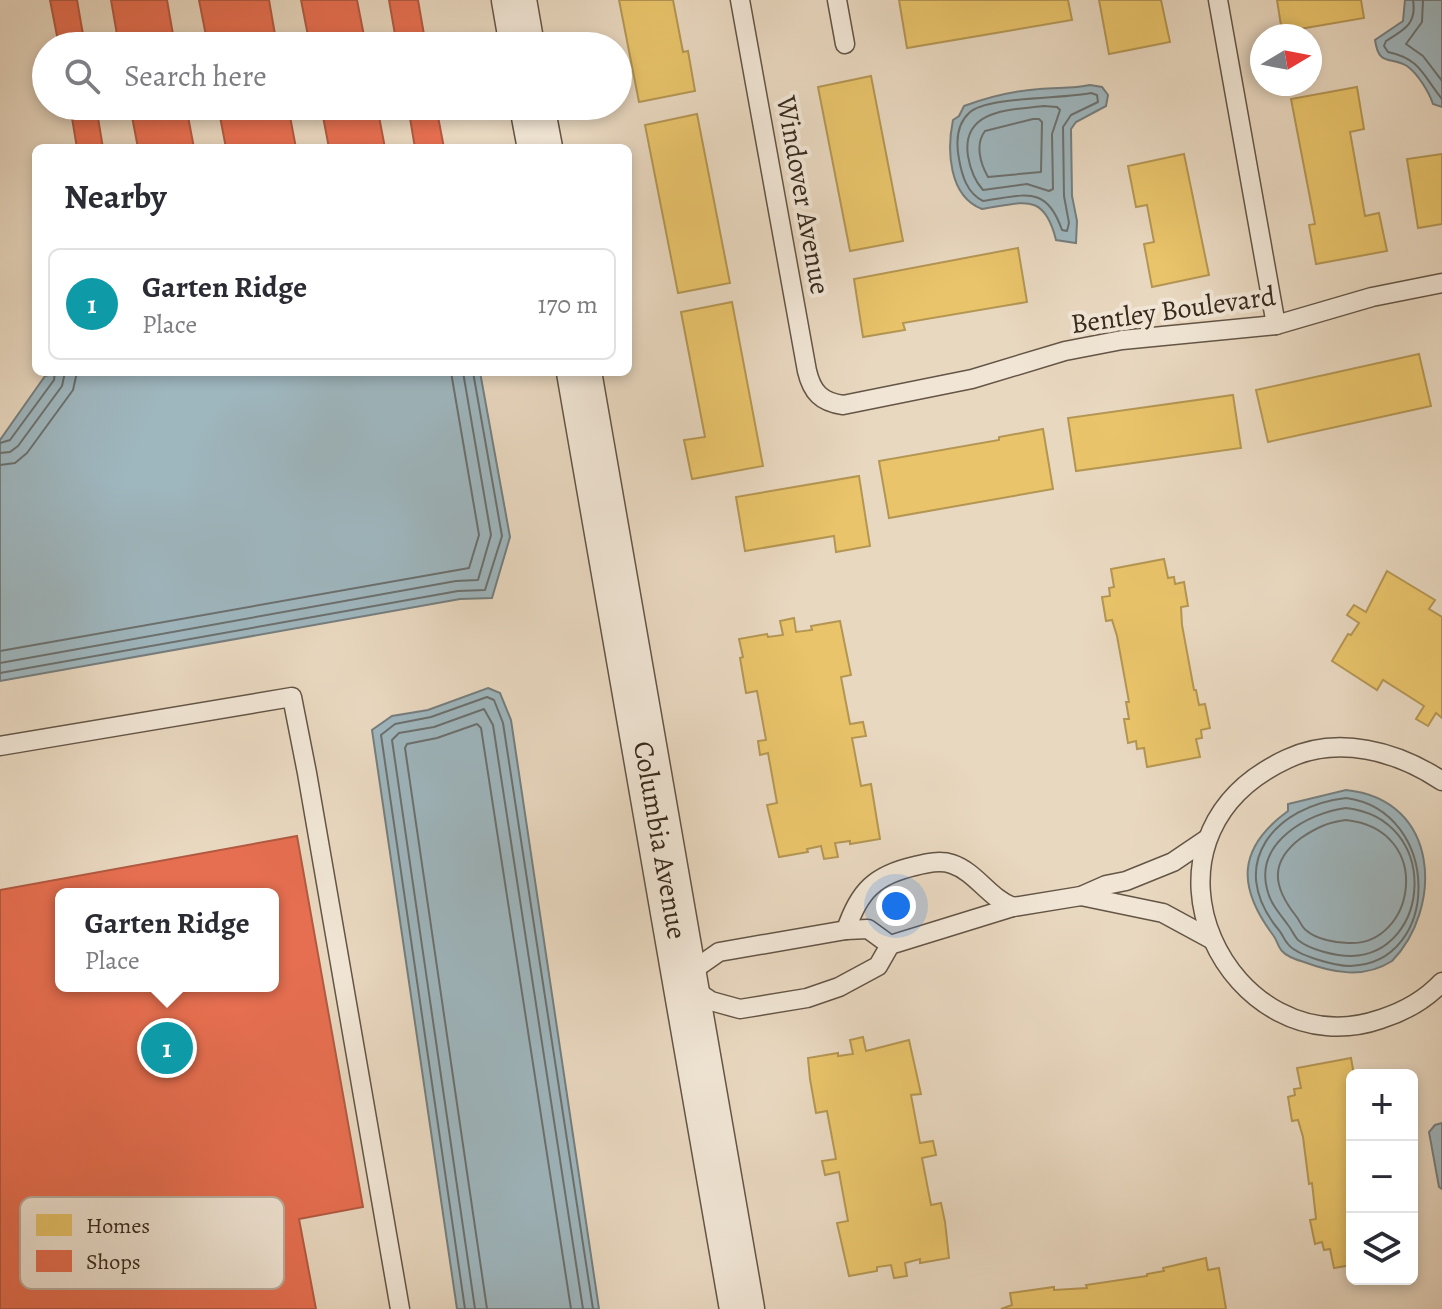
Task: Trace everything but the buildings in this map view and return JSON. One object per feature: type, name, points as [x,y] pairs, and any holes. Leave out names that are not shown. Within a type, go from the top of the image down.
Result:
[{"type":"street","points":[[514,0],[520,32]]},
{"type":"street","points":[[535,120],[539,144]]},
{"type":"street","name":"Columbia Avenue","points":[[580,376],[742,1309]]},
{"type":"lane","name":"Windover Avenue","points":[[740,0],[807,371],[819,397]]},
{"type":"lane","points":[[837,0],[845,44]]},
{"type":"lane","points":[[1218,0],[1276,325]]},
{"type":"lane","name":"Bentley Boulevard","points":[[819,397],[843,405],[972,379],[1065,351],[1122,340],[1276,325],[1372,297],[1442,283]]},
{"type":"lane","points":[[0,746],[292,697],[400,1309]]},
{"type":"lane","points":[[1442,781],[1409,762],[1373,750],[1316,750],[1276,764],[1241,789],[1226,806],[1207,839],[1199,889],[1205,922],[1220,957],[1257,996],[1284,1014],[1334,1027],[1368,1024],[1400,1012],[1442,982]]},
{"type":"lane","points":[[890,945],[868,929],[719,952],[699,966],[687,985],[711,1001],[740,1009],[807,998],[839,987],[878,966],[890,945],[1013,907],[1081,896],[1173,862],[1207,839]]},
{"type":"lane","points":[[846,930],[859,899],[872,884],[901,869],[939,861],[967,872],[994,897],[1013,907]]},
{"type":"lane","points":[[1081,896],[1163,913],[1211,939]]},
{"type":"water","points":[[1405,0],[1442,0],[1442,107],[1433,104],[1411,69],[1379,54],[1375,40],[1403,21]]},
{"type":"water","points":[[1090,85],[1102,87],[1108,95],[1106,106],[1076,122],[1071,129],[1076,243],[1056,240],[1051,224],[1038,207],[1020,203],[982,209],[962,194],[952,170],[950,144],[953,120],[964,106],[1020,91]]},
{"type":"water","points":[[45,376],[481,376],[510,537],[492,598],[460,599],[0,681],[0,440]]},
{"type":"water","points":[[488,688],[500,693],[511,720],[599,1309],[457,1309],[372,730],[392,716],[428,710]]},
{"type":"water","points":[[1346,790],[1378,798],[1401,814],[1416,835],[1424,860],[1425,887],[1419,914],[1408,939],[1392,961],[1359,972],[1326,969],[1284,953],[1261,917],[1248,884],[1251,854],[1271,825],[1288,811],[1288,804]]},
{"type":"water","points":[[1442,1123],[1442,1189],[1439,1187],[1429,1132]]},
{"type":"place","name":"Garten Ridge","points":[[167,1048]]}]
